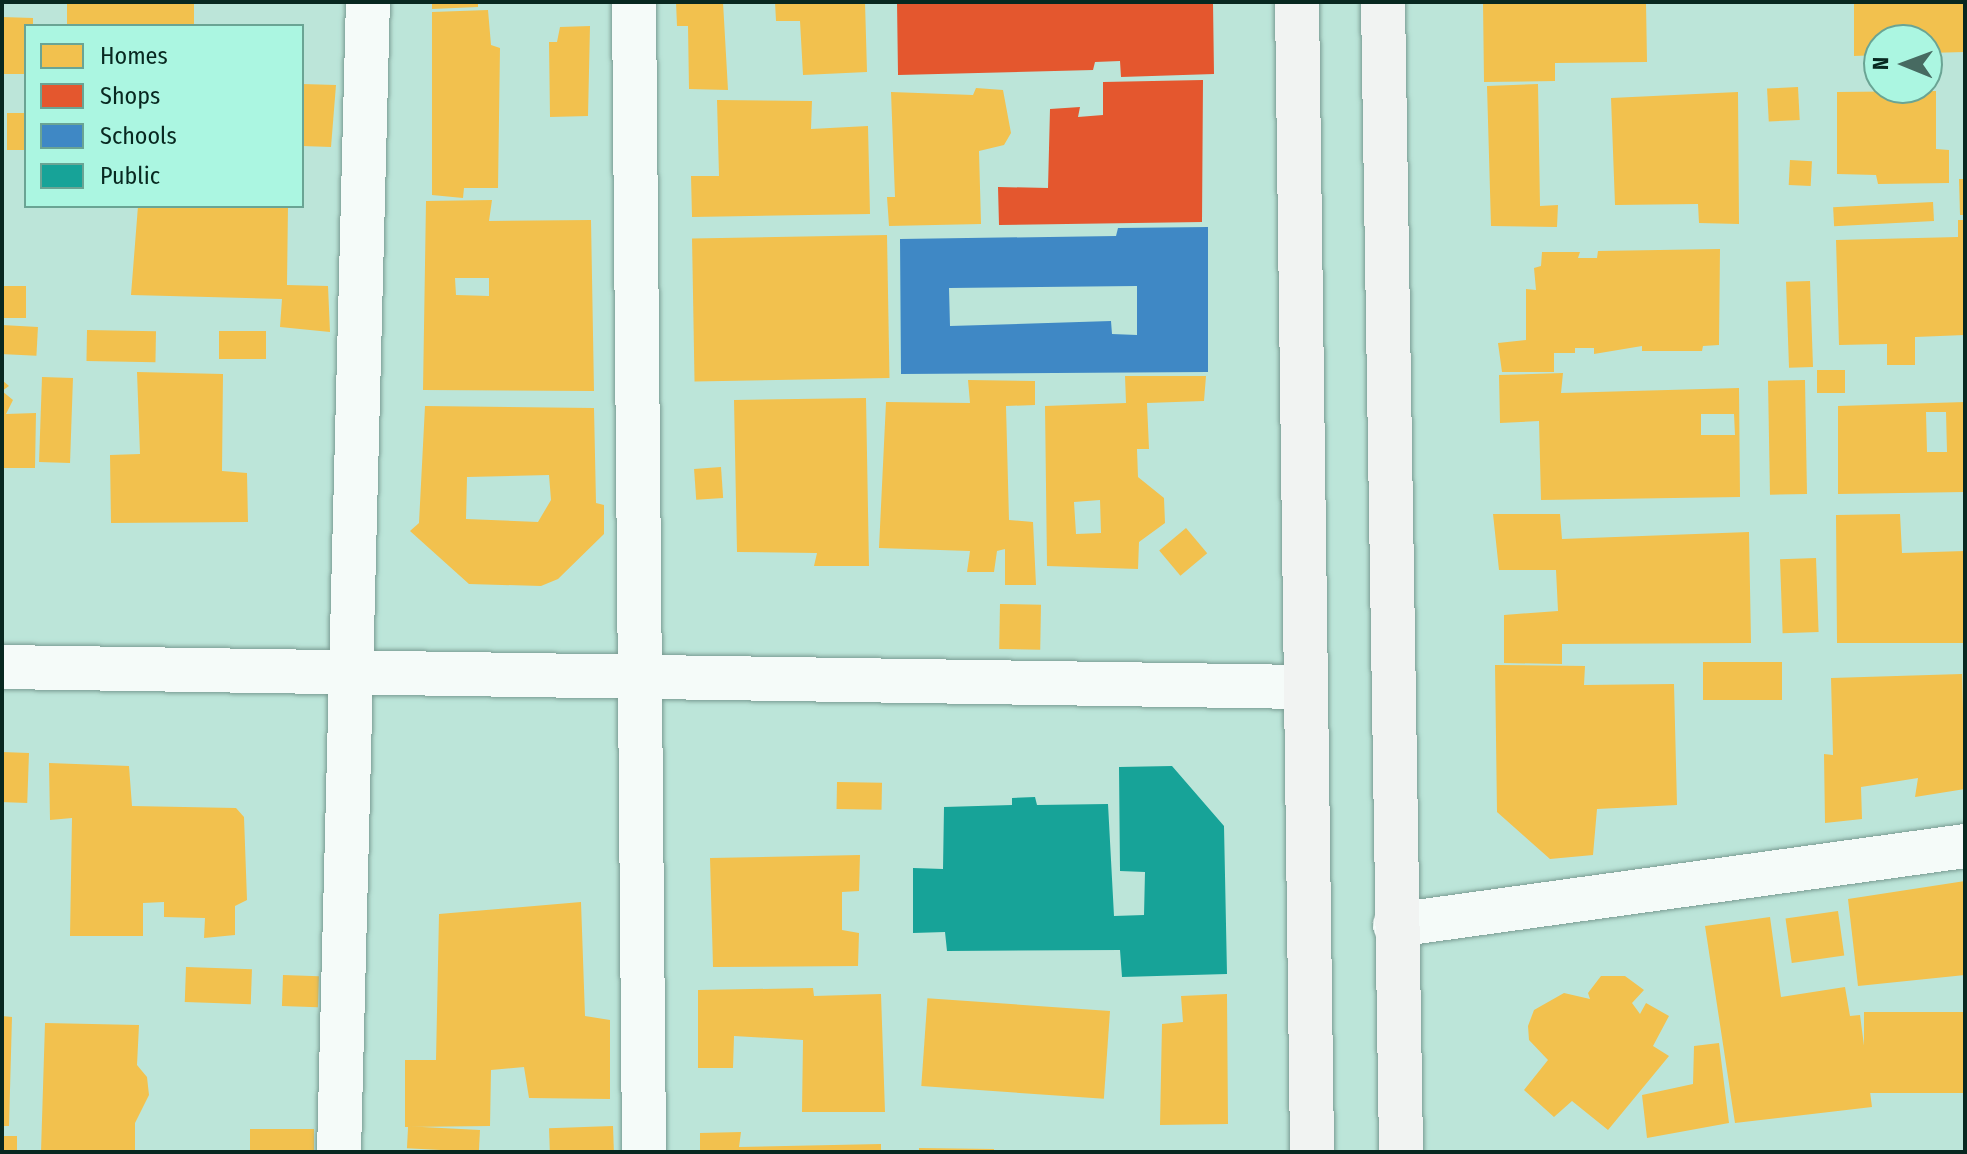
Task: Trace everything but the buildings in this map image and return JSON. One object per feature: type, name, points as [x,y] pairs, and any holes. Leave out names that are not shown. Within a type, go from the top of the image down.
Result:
[{"type":"main road","points":[[1297,2],[1303,687],[1312,1152]]},
{"type":"main road","points":[[1383,2],[1395,925],[1401,1152]]},
{"type":"street","points":[[339,1152],[368,2]]},
{"type":"street","points":[[634,2],[644,1152]]},
{"type":"street","points":[[2,667],[1303,687]]},
{"type":"street","points":[[1395,925],[1965,846]]}]
